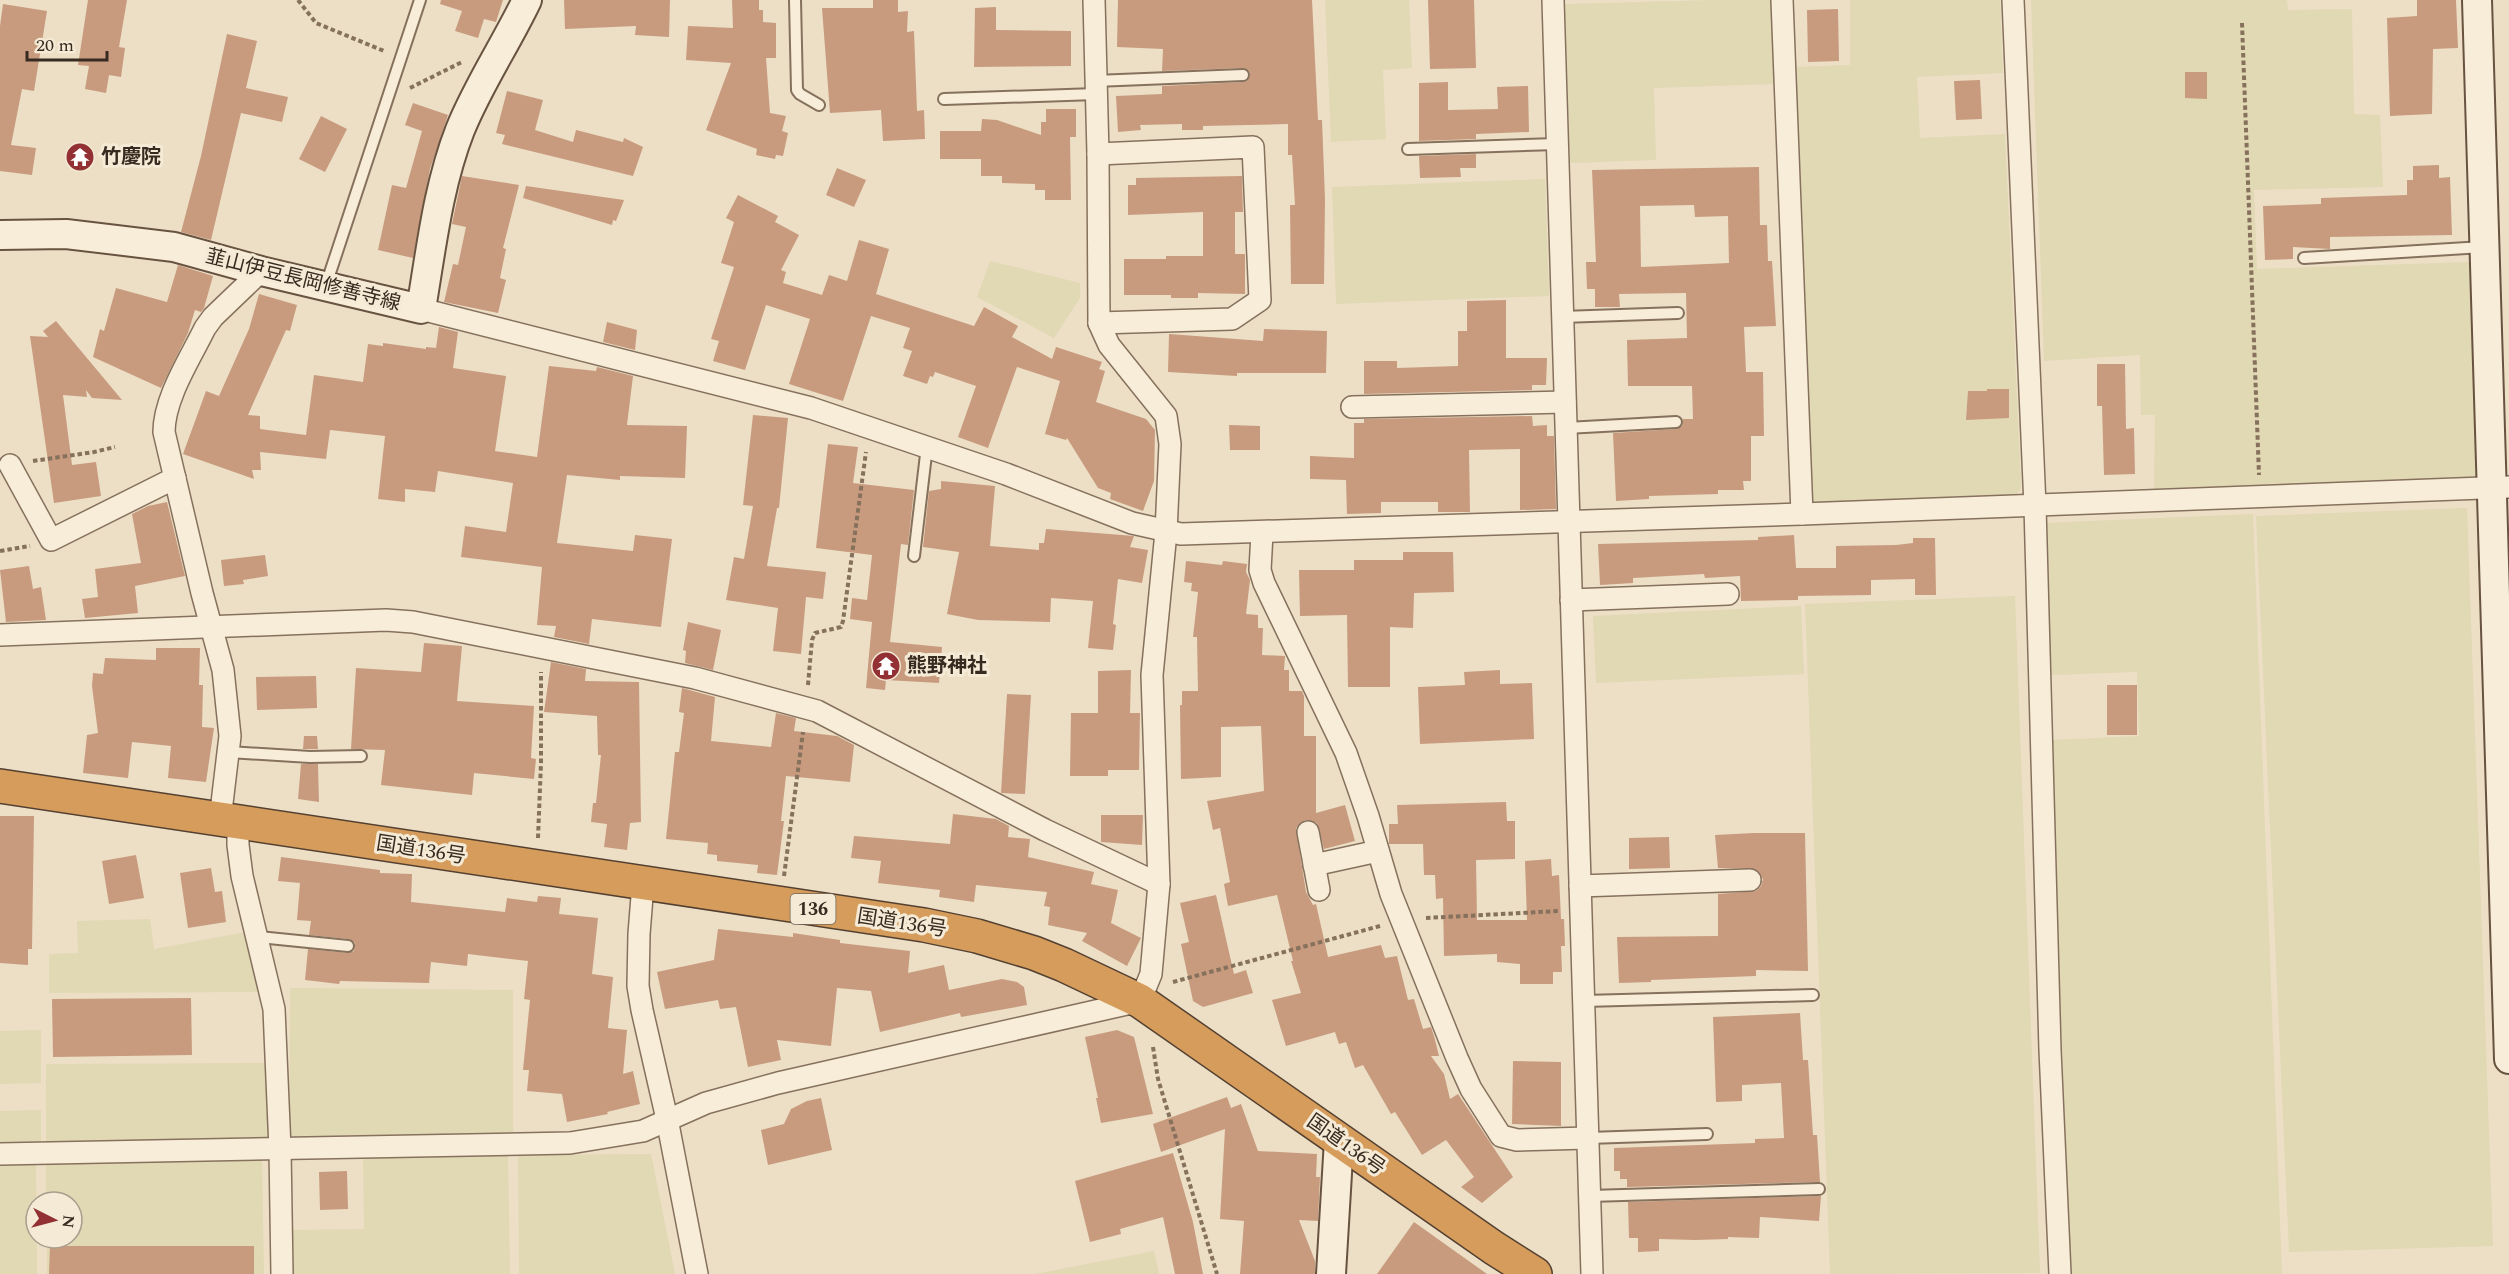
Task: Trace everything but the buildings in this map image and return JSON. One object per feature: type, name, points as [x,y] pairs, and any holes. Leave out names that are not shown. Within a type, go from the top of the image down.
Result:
[{"type":"highway","name":"国道136号","points":[[0,786],[924,925],[977,936],[1064,965],[1144,998],[1339,1140],[1535,1274]]},
{"type":"street","name":"韮山伊豆長岡修善寺線","points":[[0,235],[66,234],[174,247],[261,271],[421,309],[439,210],[454,146],[477,94],[527,0]]},
{"type":"street","points":[[0,1154],[570,1143],[643,1131],[706,1103],[778,1083],[1144,998],[1153,954],[1159,884],[1152,675],[1166,532],[1170,444],[1166,416],[1109,345],[1099,323],[1094,0]]},
{"type":"street","points":[[1553,0],[1592,1274]]},
{"type":"street","points":[[1782,0],[1802,514]]},
{"type":"street","points":[[2013,0],[2035,506],[2050,1050],[2060,1274]]},
{"type":"street","points":[[2477,0],[2485,247],[2501,487],[2509,1059]]},
{"type":"street","points":[[1098,154],[1253,147],[1260,300],[1232,319],[1099,323]]},
{"type":"street","points":[[261,271],[213,317],[165,412],[165,432],[224,681],[230,736],[229,821],[238,845],[242,876],[259,938],[274,1009],[282,1274]]},
{"type":"street","points":[[421,309],[811,408],[927,446],[1132,523],[1181,534],[2035,506],[2501,487]]},
{"type":"street","points":[[1352,407],[1565,402]]},
{"type":"street","points":[[10,465],[51,540],[176,478]]},
{"type":"street","points":[[1262,533],[1260,570],[1264,583],[1346,753],[1401,920],[1471,1089],[1501,1136],[1517,1140],[1588,1138]]},
{"type":"street","points":[[1571,600],[1728,594]]},
{"type":"street","points":[[0,634],[386,620],[413,622],[695,678],[817,711],[928,771],[1117,866],[1159,884]]},
{"type":"street","points":[[1308,832],[1319,890]]},
{"type":"street","points":[[1314,865],[1378,851]]},
{"type":"street","points":[[1580,886],[1750,880]]},
{"type":"street","points":[[643,884],[638,986],[697,1274]]},
{"type":"street","points":[[1331,1274],[1339,1140]]},
{"type":"lane","points":[[326,286],[420,0]]},
{"type":"lane","points":[[795,0],[797,90],[819,105]]},
{"type":"lane","points":[[944,99],[1243,75]]},
{"type":"lane","points":[[1408,149],[1557,144]]},
{"type":"lane","points":[[2304,258],[2485,247]]},
{"type":"lane","points":[[1562,317],[1678,313]]},
{"type":"lane","points":[[1566,428],[1676,422]]},
{"type":"lane","points":[[914,556],[927,446]]},
{"type":"lane","points":[[229,752],[310,757],[361,756]]},
{"type":"lane","points":[[259,938],[348,946]]},
{"type":"lane","points":[[1584,1001],[1814,995]]},
{"type":"lane","points":[[1588,1138],[1707,1134]]},
{"type":"lane","points":[[1590,1196],[1819,1189]]},
{"type":"path","points":[[298,0],[316,23],[401,58]]},
{"type":"path","points":[[2242,23],[2260,497]]},
{"type":"path","points":[[388,99],[463,62]]},
{"type":"path","points":[[780,904],[806,708],[812,640],[815,633],[841,627],[843,621],[869,427]]},
{"type":"path","points":[[10,465],[115,447]]},
{"type":"path","points":[[535,868],[541,774],[542,647]]},
{"type":"path","points":[[1217,1274],[1158,1079],[1144,998],[1401,920],[1581,909]]},
{"type":"shaded area","points":[[1325,0],[1409,0],[1412,68],[1383,70],[1386,139],[1331,142]]},
{"type":"shaded area","points":[[1771,0],[1774,84],[1654,88],[1656,160],[1570,163],[1565,4]]},
{"type":"shaded area","points":[[1850,0],[2000,0],[2003,73],[1917,77],[1920,138],[2005,134],[2021,488],[2016,495],[1812,504],[1793,67],[1850,65]]},
{"type":"shaded area","points":[[2031,0],[2287,0],[2288,10],[2352,9],[2354,114],[2380,115],[2383,187],[2254,190],[2257,269],[2471,262],[2479,478],[2154,490],[2155,415],[2141,415],[2140,355],[2044,361]]},
{"type":"shaded area","points":[[1545,179],[1549,296],[1336,304],[1332,187]]},
{"type":"shaded area","points":[[990,261],[1080,283],[1080,298],[1054,338],[977,297]]},
{"type":"shaded area","points":[[2467,508],[2493,1246],[2289,1252],[2256,516]]},
{"type":"shaded area","points":[[2253,514],[2282,1274],[2071,1274],[2050,740],[2139,736],[2137,672],[2051,675],[2045,523]]},
{"type":"shaded area","points":[[2015,596],[2040,1273],[1830,1274],[1805,604]]},
{"type":"shaded area","points":[[1801,606],[1804,674],[1596,683],[1593,616]]},
{"type":"shaded area","points":[[150,919],[154,949],[246,932],[263,992],[49,993],[49,954],[78,953],[77,921]]},
{"type":"shaded area","points":[[290,988],[513,990],[513,1133],[289,1139]]},
{"type":"shaded area","points":[[41,1030],[41,1083],[0,1084],[0,1031]]},
{"type":"shaded area","points":[[265,1063],[268,1068],[268,1140],[46,1143],[46,1064]]},
{"type":"shaded area","points":[[41,1110],[41,1143],[0,1144],[0,1111]]},
{"type":"shaded area","points":[[651,1154],[675,1274],[519,1274],[518,1155]]},
{"type":"shaded area","points":[[508,1156],[510,1274],[294,1274],[293,1230],[364,1229],[363,1158]]},
{"type":"shaded area","points":[[262,1160],[264,1274],[47,1274],[47,1250],[84,1250],[84,1190],[46,1190],[46,1163]]},
{"type":"shaded area","points":[[36,1165],[36,1190],[24,1190],[24,1250],[37,1250],[37,1274],[0,1274],[0,1166]]},
{"type":"shaded area","points":[[1154,1251],[1159,1274],[1035,1274]]},
{"type":"place","name":"竹慶院","points":[[80,157]]},
{"type":"place","name":"熊野神社","points":[[886,666]]}]
